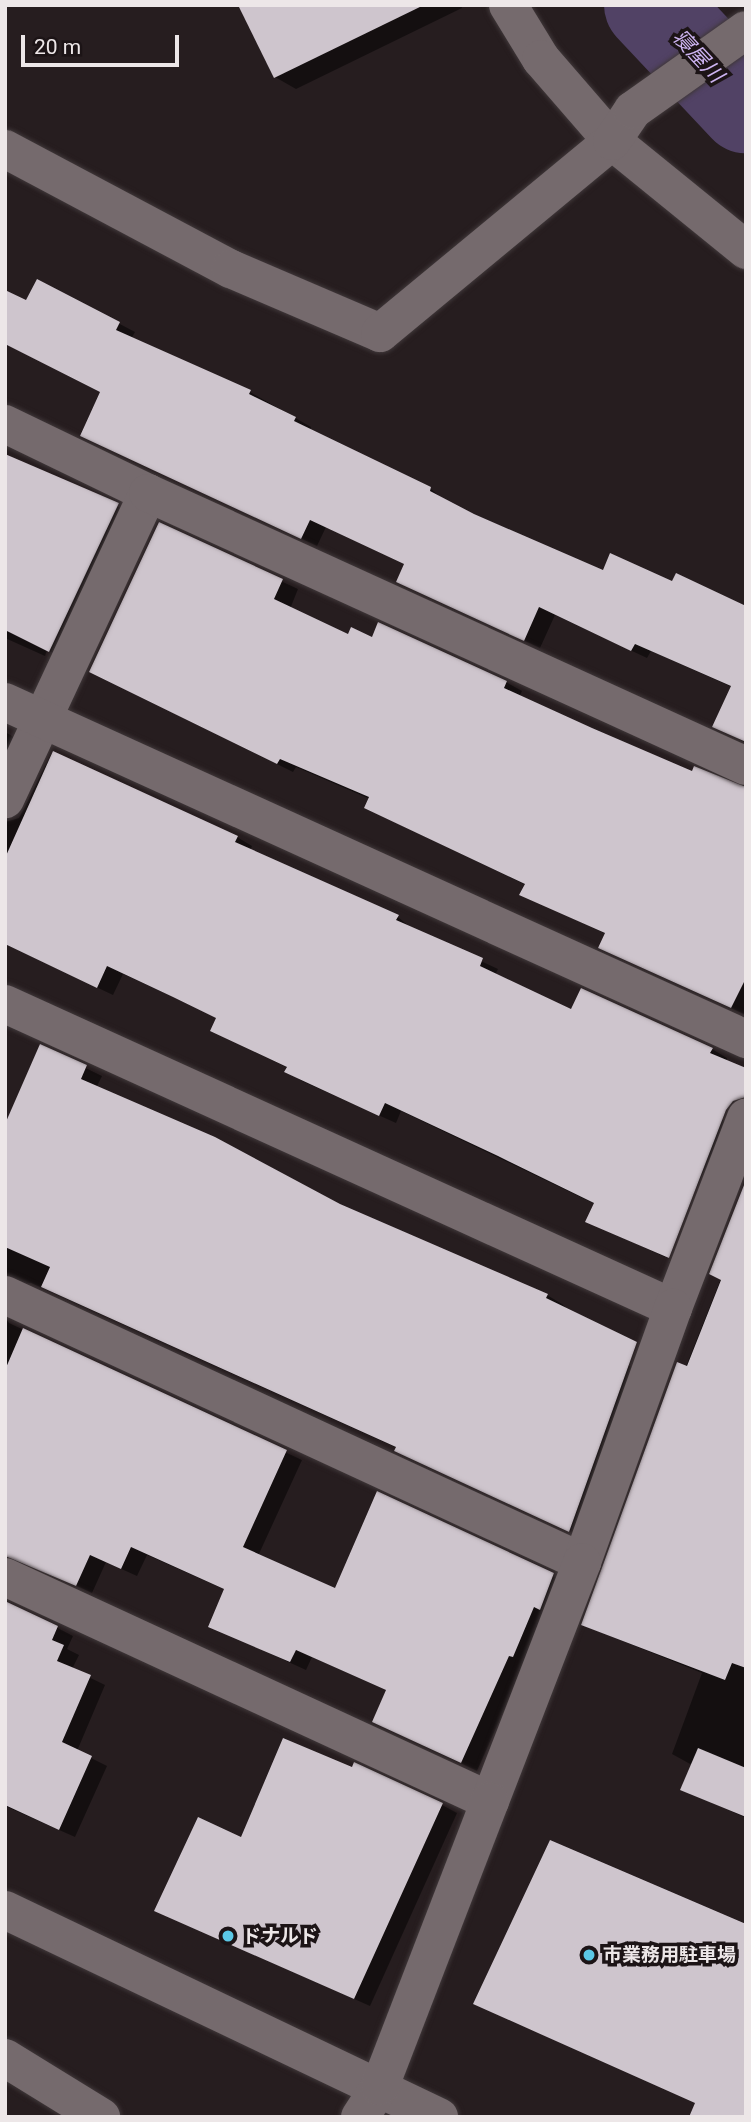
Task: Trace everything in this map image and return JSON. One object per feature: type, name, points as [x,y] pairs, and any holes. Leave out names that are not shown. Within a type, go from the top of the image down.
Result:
[{"type":"street","points":[[508,5],[541,59],[612,141],[746,250]]},
{"type":"street","points":[[5,149],[231,269],[380,334],[612,141],[633,110],[745,31]]},
{"type":"street","points":[[5,424],[148,493],[746,766]]},
{"type":"street","points":[[5,799],[148,493]]},
{"type":"street","points":[[5,702],[746,1039]]},
{"type":"street","points":[[5,1004],[673,1308]]},
{"type":"street","points":[[370,2102],[582,1562],[673,1308],[746,1118]]},
{"type":"street","points":[[5,1295],[582,1562]]},
{"type":"street","points":[[5,1577],[490,1801]]},
{"type":"street","points":[[5,1910],[370,2102],[439,2117]]},
{"type":"street","points":[[5,2058],[101,2117]]},
{"type":"building","points":[[238,5],[424,5],[274,78]]},
{"type":"building","points":[[37,279],[120,322],[116,330],[251,390],[249,394],[296,417],[294,421],[431,487],[430,491],[474,514],[603,570],[610,553],[672,581],[676,573],[746,606],[746,742],[712,727],[731,686],[635,644],[631,651],[539,607],[524,641],[396,582],[404,564],[310,520],[301,539],[80,436],[100,392],[5,344],[5,290],[26,300]]},
{"type":"building","points":[[5,454],[119,503],[49,652],[5,630]]},
{"type":"building","points":[[159,522],[283,579],[274,599],[348,634],[351,627],[372,637],[378,622],[507,681],[504,688],[592,728],[692,771],[694,766],[746,787],[746,978],[731,1008],[598,948],[605,933],[519,895],[525,884],[364,808],[369,797],[280,759],[277,764],[89,672]]},
{"type":"building","points":[[53,751],[238,836],[235,842],[399,915],[396,920],[483,958],[480,966],[571,1009],[581,988],[713,1048],[710,1053],[746,1068],[746,1097],[733,1101],[726,1110],[669,1258],[585,1222],[594,1203],[498,1156],[385,1103],[379,1116],[284,1072],[287,1067],[210,1031],[216,1018],[173,997],[107,966],[97,988],[5,944],[5,858]]},
{"type":"building","points":[[40,1044],[87,1065],[81,1079],[215,1137],[340,1204],[548,1294],[546,1298],[637,1342],[569,1532],[394,1451],[396,1447],[41,1287],[50,1267],[5,1247],[5,1124]]},
{"type":"building","points":[[746,1180],[746,1668],[732,1663],[725,1680],[581,1625],[677,1362],[687,1366],[721,1280],[709,1274]]},
{"type":"building","points":[[23,1328],[287,1450],[243,1547],[335,1588],[377,1491],[554,1573],[540,1610],[534,1607],[513,1657],[509,1656],[461,1763],[372,1722],[386,1690],[296,1650],[290,1662],[208,1627],[224,1589],[131,1547],[121,1569],[90,1555],[76,1586],[5,1556],[5,1370]]},
{"type":"building","points":[[5,1601],[58,1626],[52,1640],[64,1645],[57,1661],[91,1675],[62,1742],[92,1756],[59,1830],[5,1805]]},
{"type":"building","points":[[283,1738],[352,1767],[354,1762],[443,1803],[354,1999],[154,1911],[198,1817],[241,1837]]},
{"type":"building","points":[[698,1748],[746,1768],[746,1817],[680,1790]]},
{"type":"building","name":"市業務用駐車場","points":[[550,1840],[746,1924],[746,2117],[689,2117],[695,2103],[473,2004]]},
{"type":"waterway","name":"寝屋川","points":[[651,5],[746,106]]},
{"type":"place","name":"ドナルド","points":[[228,1936]]},
{"type":"place","name":"市業務用駐車場","points":[[589,1955]]}]
